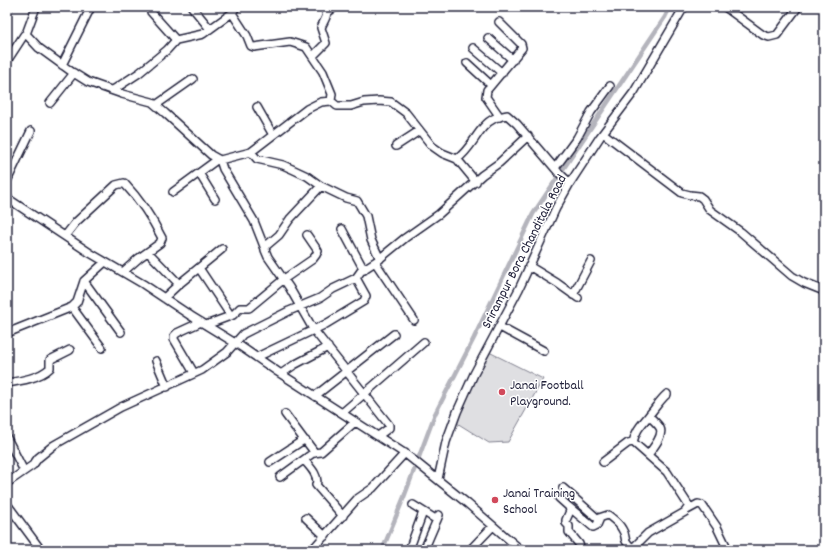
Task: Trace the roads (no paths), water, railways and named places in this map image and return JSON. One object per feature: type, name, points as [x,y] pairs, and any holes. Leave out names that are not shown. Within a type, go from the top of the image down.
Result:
[{"type":"street","points":[[7,60],[12,51],[26,34],[36,7]]},
{"type":"street","points":[[62,65],[91,7]]},
{"type":"street","points":[[150,7],[151,12],[176,40]]},
{"type":"street","points":[[192,7],[210,29]]},
{"type":"street","points":[[313,56],[326,43],[321,28],[327,17],[326,10],[335,7]]},
{"type":"street","name":"Srirampur Bora Chanditala Road","points":[[438,480],[446,442],[456,412],[530,266],[542,236],[568,181],[634,92],[684,7]]},
{"type":"street","points":[[725,7],[763,35],[769,37],[777,35],[798,7]]},
{"type":"street","points":[[113,90],[139,73],[167,50],[176,40],[203,34],[234,10],[251,46],[254,47],[290,42],[306,47],[322,72],[332,94],[331,101]]},
{"type":"street","points":[[499,22],[522,46],[522,49],[487,90],[486,97],[500,117]]},
{"type":"street","points":[[26,34],[35,44],[62,65],[88,82],[122,94],[152,102],[210,155],[219,160],[254,221],[268,258],[284,279],[313,329],[389,425],[389,428],[378,436]]},
{"type":"street","points":[[488,38],[513,60]]},
{"type":"street","points":[[473,48],[502,73]]},
{"type":"street","points":[[467,64],[491,85]]},
{"type":"street","points":[[50,103],[74,73]]},
{"type":"street","points":[[156,105],[193,79]]},
{"type":"street","points":[[557,170],[591,112],[610,86]]},
{"type":"street","points":[[173,192],[219,160],[251,152],[307,109],[321,102],[331,101],[337,106],[351,106],[364,102],[392,102],[406,112],[419,131],[432,146],[442,153],[457,159],[476,182]]},
{"type":"street","points":[[257,107],[272,135]]},
{"type":"street","points":[[457,159],[463,155],[485,125],[496,117],[508,115],[568,181]]},
{"type":"street","points":[[7,181],[31,131]]},
{"type":"street","points":[[396,146],[419,131]]},
{"type":"street","points":[[603,133],[682,192],[699,196],[703,199],[710,210],[741,232],[792,276],[804,283],[824,291]]},
{"type":"street","points":[[7,483],[33,465],[38,458],[54,445],[121,407],[168,387],[194,373],[227,352],[243,334],[320,298],[333,288],[356,278],[358,274],[439,214],[528,136]]},
{"type":"street","points":[[251,152],[257,159],[287,167],[307,176],[321,186],[346,198],[357,201],[366,216],[377,261],[414,320]]},
{"type":"street","points":[[199,173],[215,199]]},
{"type":"street","points":[[65,236],[76,222],[116,185],[124,184],[137,197],[162,238],[160,243],[123,272]]},
{"type":"street","points":[[265,249],[266,246],[279,235],[290,219],[321,186]]},
{"type":"street","points":[[7,198],[105,262],[257,357],[407,455],[520,550]]},
{"type":"street","points":[[342,229],[364,270]]},
{"type":"street","points":[[194,373],[174,339],[176,333],[231,316],[242,307],[246,309],[255,304],[284,279],[316,255],[317,248],[307,235]]},
{"type":"street","points":[[164,298],[178,284],[222,250]]},
{"type":"street","points":[[148,252],[178,284]]},
{"type":"street","points":[[530,266],[575,297],[591,261]]},
{"type":"street","points":[[7,333],[72,306],[76,302],[84,281],[105,262]]},
{"type":"street","points":[[199,268],[231,316]]},
{"type":"street","points":[[257,357],[326,324],[364,301],[366,296],[356,278]]},
{"type":"street","points":[[84,281],[121,332]]},
{"type":"street","points":[[72,306],[102,348]]},
{"type":"street","points":[[500,327],[544,350]]},
{"type":"street","points":[[315,396],[394,334]]},
{"type":"street","points":[[342,413],[424,342]]},
{"type":"street","points":[[281,374],[294,365],[328,347]]},
{"type":"street","points":[[7,383],[21,381],[41,374],[50,368],[50,360],[70,350]]},
{"type":"street","points":[[156,361],[168,387]]},
{"type":"street","points":[[633,442],[638,429],[667,394]]},
{"type":"street","points":[[285,414],[315,453]]},
{"type":"street","points":[[648,455],[660,436],[661,431],[649,416]]},
{"type":"street","points":[[280,477],[315,453],[321,452],[356,422]]},
{"type":"street","points":[[7,438],[24,471]]},
{"type":"street","points":[[270,462],[302,440],[305,441]]},
{"type":"street","points":[[633,442],[670,476],[688,504],[689,506],[687,510]]},
{"type":"street","points":[[604,462],[628,443],[633,442]]},
{"type":"street","points":[[312,550],[357,499],[373,488],[407,455]]},
{"type":"street","points":[[304,460],[317,478],[316,485],[343,516]]},
{"type":"street","points":[[562,488],[597,518],[608,515],[619,524],[623,530],[624,540],[631,549],[648,533],[698,504],[702,505],[717,527],[728,550]]},
{"type":"street","points":[[559,498],[593,527],[597,525],[600,518]]},
{"type":"street","points":[[7,504],[41,550]]},
{"type":"street","points":[[413,505],[423,512],[438,518],[424,550]]},
{"type":"street","points":[[569,507],[570,511],[566,523],[569,526],[569,532],[579,544],[581,550]]},
{"type":"street","points":[[409,550],[423,512]]},
{"type":"street","points":[[306,518],[325,536]]},
{"type":"street","points":[[470,550],[487,534],[493,526]]},
{"type":"waterway","points":[[383,550],[435,414],[474,338],[533,214],[665,17],[670,7]]},
{"type":"railway","points":[[7,20],[13,7]]},
{"type":"place","name":"Janai Football Playground.","points":[[502,392]]},
{"type":"place","name":"Janai Training School","points":[[495,500]]}]
